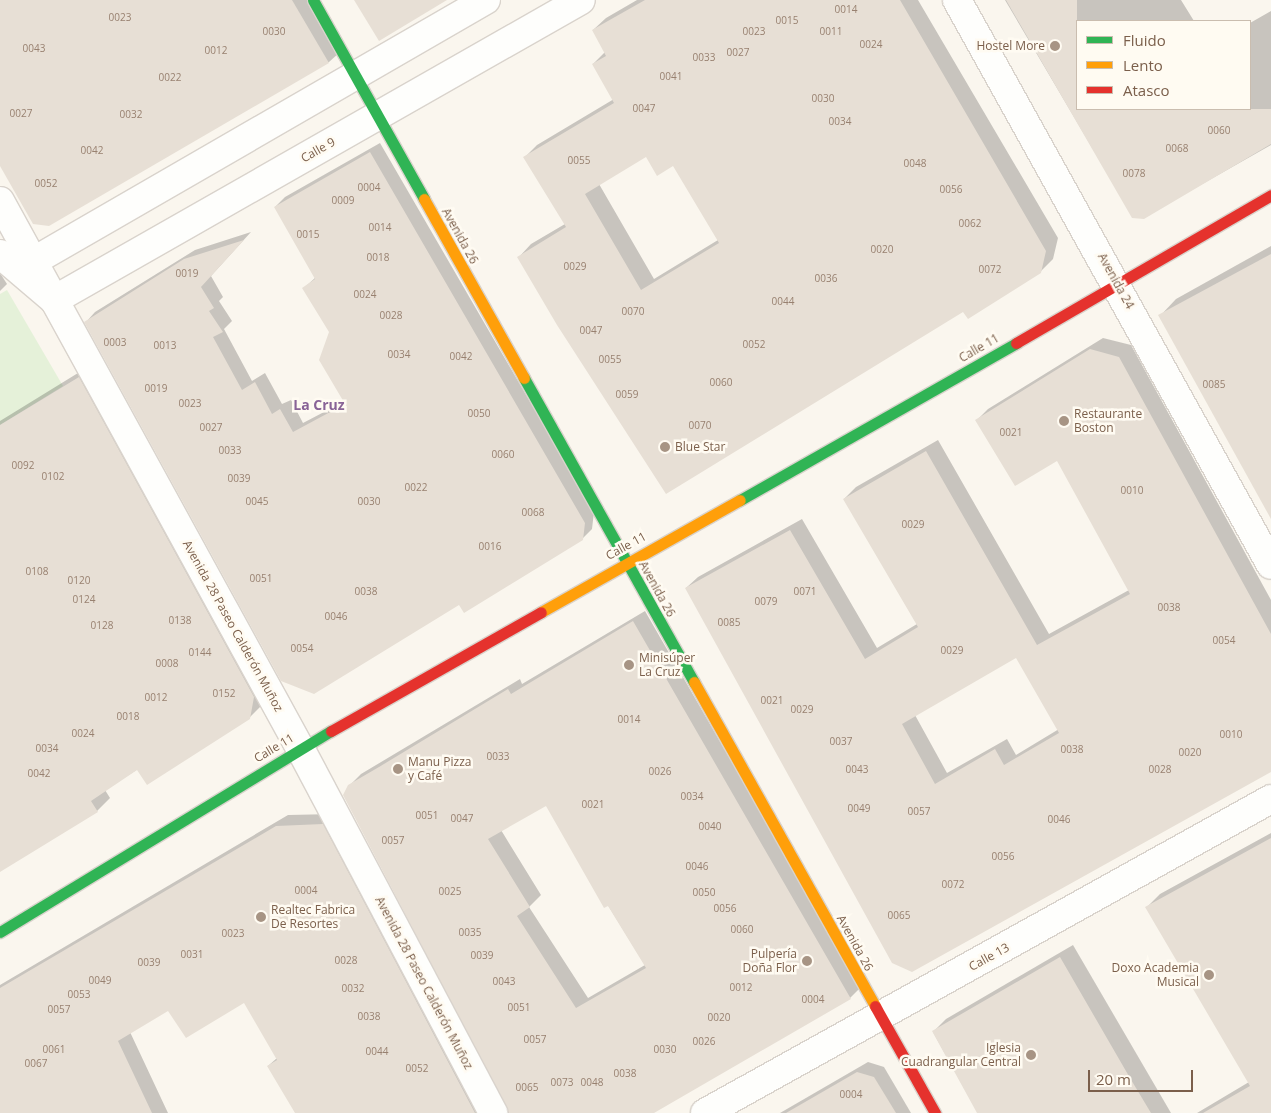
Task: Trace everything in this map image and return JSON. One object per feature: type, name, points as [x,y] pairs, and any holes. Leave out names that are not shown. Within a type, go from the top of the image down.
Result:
[{"type":"main road","name":"Avenida 26","points":[[313,0],[935,1113]]},
{"type":"main road","name":"Calle 11","points":[[0,932],[300,748],[626,562],[885,419],[1271,195]]},
{"type":"street","points":[[18,261],[355,75],[486,0]]},
{"type":"street","name":"Calle 9","points":[[54,300],[581,0]]},
{"type":"street","name":"Avenida 24","points":[[957,0],[1117,283],[1271,565]]},
{"type":"street","name":"Avenida 28 Paseo Calderón Muñoz","points":[[0,201],[18,261],[54,300],[300,748],[494,1113]]},
{"type":"street","name":"Calle 13","points":[[705,1113],[1271,799]]},
{"type":"green space","points":[[7,290],[63,386],[0,425],[0,294]]},
{"type":"building","points":[[0,0],[292,0],[329,63],[49,226],[33,224],[0,166]]},
{"type":"building","points":[[354,0],[447,0],[379,41]]},
{"type":"building","points":[[645,0],[900,0],[1046,251],[1041,273],[968,319],[963,312],[666,494],[557,325],[517,257],[566,227],[523,157],[614,103],[592,64],[606,56],[592,30]],"holes":[[[646,157],[657,176],[673,166],[719,243],[641,290],[585,194]]]},
{"type":"building","points":[[1006,0],[1077,0],[1076,110],[1271,109],[1271,144],[1144,219],[1132,218]]},
{"type":"building","points":[[370,152],[585,523],[583,540],[464,613],[459,605],[314,694],[281,681],[84,322],[184,259],[244,240],[201,287],[214,308],[209,311],[223,332],[213,337],[242,390],[255,382],[272,414],[280,409],[293,432],[345,404],[319,360],[329,332],[302,288],[315,279],[274,207]]},
{"type":"building","points":[[1271,254],[1271,519],[1158,315]]},
{"type":"building","points":[[1090,349],[1119,357],[1271,634],[1271,772],[912,972],[892,963],[685,588],[790,530],[865,659],[918,627],[843,499],[926,451],[1037,645],[1130,594],[1057,461],[1015,486],[975,420]],"holes":[[[1016,658],[1059,733],[1004,765],[995,749],[935,784],[902,724]]]},
{"type":"building","points":[[79,377],[254,697],[250,719],[147,785],[137,770],[91,801],[98,812],[0,872],[0,425]]},
{"type":"building","points":[[633,621],[851,999],[654,1113],[509,1113],[343,795],[348,785],[508,689],[511,694]],"holes":[[[546,806],[604,908],[608,906],[646,968],[576,1008],[517,916],[530,907],[488,839]]]},
{"type":"building","points":[[323,824],[475,1113],[295,1113],[267,1066],[277,1060],[244,1003],[186,1038],[168,1011],[118,1041],[152,1113],[0,1113],[0,988],[276,826]]},
{"type":"building","points":[[1271,838],[1271,1113],[1203,1113],[1250,1086],[1145,907]]},
{"type":"building","name":"Iglesia Cuadrangular Central","points":[[1060,957],[1151,1113],[977,1113],[932,1031]]},
{"type":"building","points":[[857,1072],[874,1077],[896,1113],[786,1113]]},
{"type":"traffic: fast","points":[[313,0],[424,199]]},
{"type":"traffic: fast","points":[[740,500],[1016,343]]},
{"type":"traffic: fast","points":[[524,378],[694,682]]},
{"type":"traffic: fast","points":[[0,932],[331,731]]},
{"type":"traffic: slow","points":[[424,199],[524,378]]},
{"type":"traffic: slow","points":[[541,612],[740,500]]},
{"type":"traffic: slow","points":[[694,682],[875,1006]]},
{"type":"traffic: jam","points":[[1016,343],[1271,195]]},
{"type":"traffic: jam","points":[[331,731],[541,612]]},
{"type":"traffic: jam","points":[[875,1006],[935,1113]]},
{"type":"place","name":"Hostel More","points":[[1055,46]]},
{"type":"place","name":"Restaurante Boston","points":[[1064,421]]},
{"type":"place","name":"Blue Star","points":[[665,447]]},
{"type":"place","name":"Minisúper La Cruz","points":[[629,665]]},
{"type":"place","name":"Manu Pizza y Café","points":[[398,769]]},
{"type":"place","name":"Realtec Fabrica De Resortes","points":[[261,917]]},
{"type":"place","name":"Pulpería Doña Flor","points":[[807,961]]},
{"type":"place","name":"Doxo Academia Musical","points":[[1209,975]]},
{"type":"place","name":"Iglesia Cuadrangular Central","points":[[1031,1055]]},
{"type":"district","name":"La Cruz","points":[[319,405]]}]
